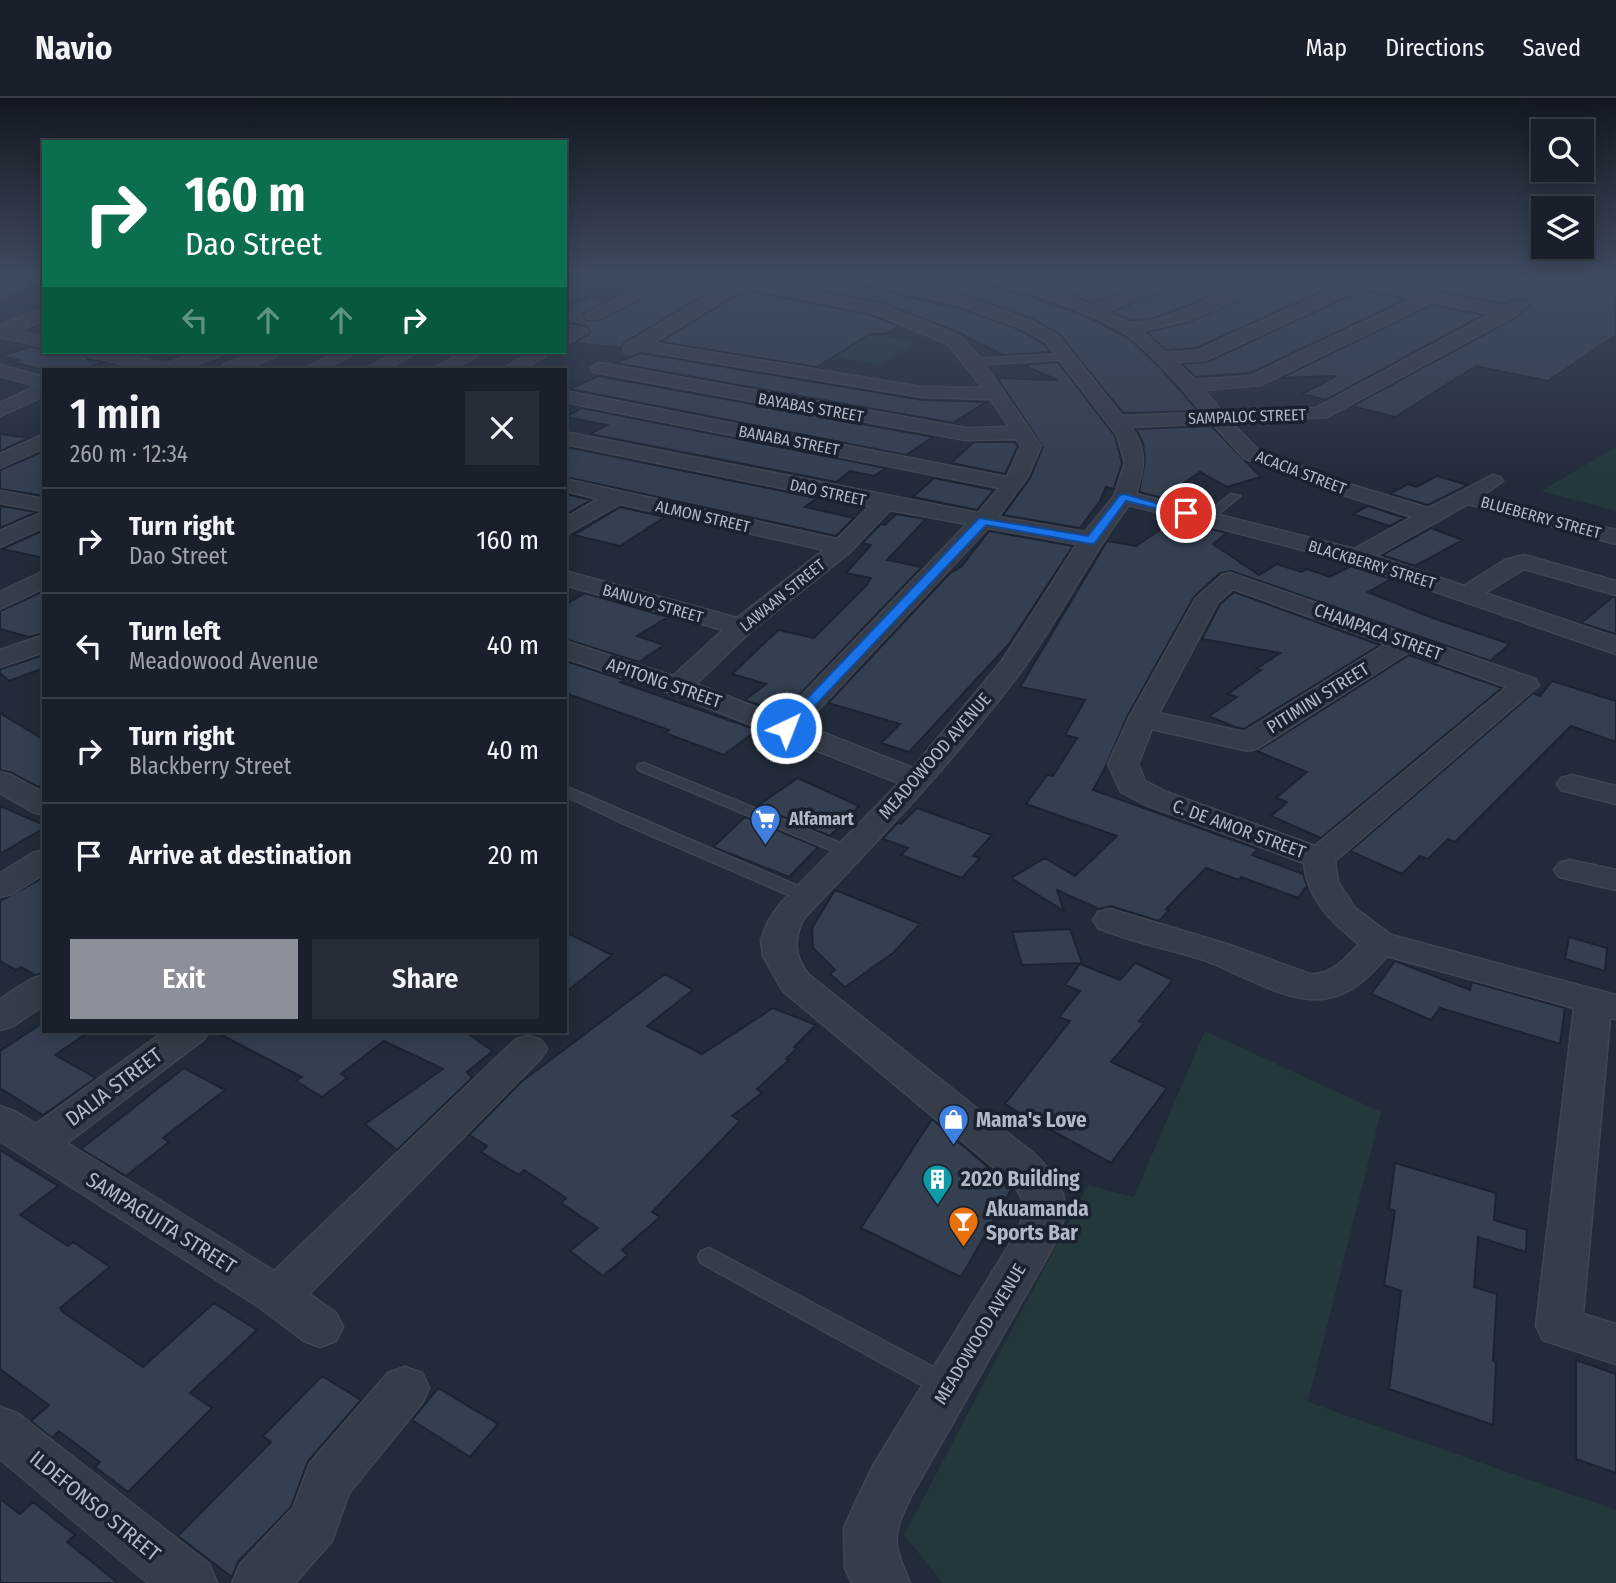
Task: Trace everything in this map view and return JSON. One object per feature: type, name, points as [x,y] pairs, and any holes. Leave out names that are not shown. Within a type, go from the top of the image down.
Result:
[{"type":"street","points":[[786,728],[983,521],[1013,484],[1028,460],[1031,446],[1024,433],[974,362],[958,344]]},
{"type":"street","name":"MEADOWOOD AVENUE","points":[[883,1583],[872,1569],[870,1528],[892,1481],[1040,1233],[1047,1209],[1043,1187],[796,983],[782,964],[778,947],[780,930],[791,912],[918,779],[1012,664],[1091,540],[1124,497],[1136,463],[1126,434],[1056,344]]},
{"type":"street","name":"ACACIA STREET","points":[[1148,344],[1191,386],[1251,454],[1321,482],[1431,516]]},
{"type":"street","points":[[1164,358],[1200,356],[1226,344]]},
{"type":"street","points":[[1191,386],[1255,381],[1331,344]]},
{"type":"street","name":"SAMPALOC STREET","points":[[1117,422],[1320,413],[1447,344]]},
{"type":"street","points":[[579,381],[638,345],[922,392],[994,394]]},
{"type":"street","points":[[103,354],[164,368]]},
{"type":"street","points":[[125,359],[138,354]]},
{"type":"street","points":[[171,368],[207,354]]},
{"type":"street","points":[[231,368],[266,354]]},
{"type":"street","points":[[315,368],[345,354]]},
{"type":"street","points":[[376,368],[406,354]]},
{"type":"street","points":[[443,368],[472,354]]},
{"type":"street","points":[[513,368],[540,354]]},
{"type":"street","points":[[0,370],[42,382]]},
{"type":"street","name":"BAYABAS STREET","points":[[579,381],[966,434],[1024,433]]},
{"type":"street","name":"BANABA STREET","points":[[579,381],[1013,484]]},
{"type":"street","points":[[0,410],[42,390]]},
{"type":"street","name":"DAO STREET","points":[[567,438],[885,503],[1091,540]]},
{"type":"street","points":[[0,462],[42,441]]},
{"type":"street","points":[[1357,557],[1493,481]]},
{"type":"street","name":"ALMON STREET","points":[[567,485],[842,547]]},
{"type":"street","points":[[567,527],[616,497]]},
{"type":"street","name":"BLACKBERRY STREET","points":[[1124,497],[1357,557],[1616,646]]},
{"type":"street","name":"BLUEBERRY STREET","points":[[1466,497],[1616,537]]},
{"type":"street","points":[[0,498],[42,505]]},
{"type":"street","name":"LAWAAN STREET","points":[[678,686],[741,627],[842,547],[885,503]]},
{"type":"street","points":[[0,540],[42,519]]},
{"type":"street","points":[[1467,594],[1513,565],[1524,562],[1616,588]]},
{"type":"street","points":[[0,602],[42,579]]},
{"type":"street","name":"BANUYO STREET","points":[[567,579],[741,627]]},
{"type":"street","name":"CHAMPACA STREET","points":[[1230,580],[1527,685],[1319,858]]},
{"type":"street","name":"C. DE AMOR STREET","points":[[1230,580],[1208,598],[1143,718],[1123,764],[1132,786],[1155,798],[1319,858],[1322,882],[1343,915],[1379,943],[1604,1004]]},
{"type":"street","name":"PITIMINI STREET","points":[[1143,718],[1248,742],[1407,642]]},
{"type":"street","points":[[0,659],[42,644]]},
{"type":"street","name":"APITONG STREET","points":[[567,650],[678,686],[918,779]]},
{"type":"street","points":[[2,784],[42,805]]},
{"type":"street","points":[[1572,784],[1616,794]]},
{"type":"street","points":[[0,887],[42,861]]},
{"type":"street","points":[[1570,870],[1616,880]]},
{"type":"street","points":[[1110,919],[1141,932],[1181,942],[1284,978],[1320,987],[1341,980],[1379,943]]},
{"type":"street","points":[[0,1017],[42,988]]},
{"type":"street","points":[[1604,1004],[1559,1326],[1616,1344]]},
{"type":"street","name":"DALIA STREET","points":[[37,1144],[187,1033]]},
{"type":"street","points":[[278,1296],[528,1049]]},
{"type":"street","name":"SAMPAGUITA STREET","points":[[0,1121],[278,1296],[320,1327]]},
{"type":"street","points":[[259,1583],[314,1523],[328,1480],[405,1388]]},
{"type":"street","name":"ILDEFONSO STREET","points":[[0,1429],[190,1583]]},
{"type":"lane","points":[[974,362],[1066,357]]},
{"type":"lane","points":[[1207,518],[1235,496]]},
{"type":"lane","points":[[644,768],[849,852]]},
{"type":"lane","points":[[567,791],[625,819],[806,896]]},
{"type":"lane","points":[[709,1257],[948,1387]]},
{"type":"green space","points":[[825,344],[912,344],[881,365],[811,353]]},
{"type":"green space","points":[[1616,447],[1616,511],[1541,491]]},
{"type":"green space","points":[[1205,1031],[1381,1112],[1308,1402],[1616,1510],[1616,1583],[943,1583],[904,1535],[1088,1185],[1134,1197]]},
{"type":"building","points":[[586,344],[623,344],[621,348]]},
{"type":"building","points":[[674,344],[853,344],[817,367]]},
{"type":"building","points":[[982,344],[1044,344],[1050,352],[1003,355]]},
{"type":"building","points":[[1067,344],[1135,344],[1198,411],[1123,413]]},
{"type":"building","points":[[1160,344],[1204,344],[1196,348],[1166,350]]},
{"type":"building","points":[[1245,344],[1311,344],[1250,373],[1196,377],[1182,364],[1207,362]]},
{"type":"building","points":[[1350,344],[1429,344],[1326,400],[1302,394],[1336,376],[1280,378]]},
{"type":"building","points":[[1466,344],[1602,344],[1548,381],[1476,366],[1395,417],[1352,406]]},
{"type":"building","points":[[30,347],[42,349],[42,354],[84,354],[87,359],[103,362],[85,368],[42,369],[1,356]]},
{"type":"building","points":[[640,353],[922,400],[986,402],[953,423],[615,363]]},
{"type":"building","points":[[1058,362],[1115,436],[1122,463],[1114,489],[1106,487],[1100,501],[1080,528],[1003,515],[1030,478],[1043,447],[997,378],[1057,380],[1023,365]]},
{"type":"building","points":[[598,376],[933,437],[906,455],[570,389]]},
{"type":"building","points":[[582,408],[886,468],[874,476],[850,471],[836,482],[590,434],[607,425],[567,416]]},
{"type":"building","points":[[1211,426],[1261,477],[1227,487],[1200,472],[1162,498],[1139,492],[1145,460],[1143,443],[1136,429]]},
{"type":"building","points":[[0,434],[29,438],[0,451]]},
{"type":"building","points":[[974,442],[1015,442],[1018,446],[1005,474],[951,463]]},
{"type":"building","points":[[567,447],[817,498],[805,507],[854,518],[836,536],[567,477]]},
{"type":"building","points":[[42,452],[42,496],[0,489],[0,470]]},
{"type":"building","points":[[1437,476],[1468,485],[1428,505],[1390,494],[1408,484],[1416,487]]},
{"type":"building","points":[[934,478],[994,490],[977,510],[913,497]]},
{"type":"building","points":[[567,494],[591,500],[567,514]]},
{"type":"building","points":[[0,506],[37,512],[0,528]]},
{"type":"building","points":[[1368,506],[1405,518],[1390,526],[1353,514]]},
{"type":"building","points":[[620,507],[665,517],[620,546],[574,535]]},
{"type":"building","points":[[896,514],[926,519],[887,560],[922,567],[782,713],[745,700],[766,684],[732,674],[778,630],[814,638],[867,585],[871,578],[846,573],[871,545],[862,543],[881,524],[885,525]]},
{"type":"building","points":[[1175,520],[1227,533],[1213,544],[1259,575],[1277,564],[1301,572],[1307,569],[1330,577],[1351,566],[1391,579],[1368,592],[1510,644],[1490,661],[1231,571],[1220,573],[1194,597],[1127,717],[1093,790],[1258,849],[1252,855],[1303,874],[1307,886],[1298,898],[1241,877],[1239,880],[1206,868],[1166,909],[1169,910],[1159,921],[1111,906],[1099,909],[1057,890],[1064,911],[1011,878],[1045,858],[1075,876],[1117,836],[1026,804],[1047,775],[1053,776],[1077,738],[1065,735],[1085,700],[1020,687],[1107,541],[1136,546]]},
{"type":"building","points":[[1431,528],[1463,540],[1415,566],[1382,555]]},
{"type":"building","points":[[42,531],[42,558],[2,549]]},
{"type":"building","points":[[989,531],[1073,546],[1009,644],[909,752],[881,743],[900,724],[828,703],[950,573],[961,567]]},
{"type":"building","points":[[42,592],[42,634],[29,637],[0,629],[0,611]]},
{"type":"building","points":[[1234,592],[1380,645],[1244,729],[1235,727],[1209,716],[1237,697],[1228,694],[1261,670],[1256,669],[1280,653],[1202,639],[1220,604]]},
{"type":"building","points":[[585,593],[668,617],[637,636],[664,645],[639,662],[567,640],[567,604]]},
{"type":"building","points":[[1616,597],[1616,634],[1581,623]]},
{"type":"building","points":[[1409,655],[1502,688],[1321,838],[1271,816],[1287,802],[1276,798],[1307,772],[1257,751]]},
{"type":"building","points":[[42,656],[42,669],[9,681],[0,673],[0,669]]},
{"type":"building","points":[[567,662],[757,730],[724,755],[665,733],[669,730],[567,694]]},
{"type":"building","points":[[1552,681],[1616,701],[1616,742],[1571,726],[1455,842],[1448,839],[1428,859],[1420,856],[1402,874],[1350,851],[1533,693],[1540,696]]},
{"type":"building","points":[[0,713],[42,739],[42,785],[38,787],[12,773],[0,770]]},
{"type":"building","points":[[798,778],[859,806],[830,836],[757,806]]},
{"type":"building","points":[[0,806],[42,824],[42,829],[0,854]]},
{"type":"building","points":[[917,808],[992,835],[973,856],[980,858],[962,878],[901,855],[908,848],[883,839],[897,823],[901,824]]},
{"type":"building","name":"Alfamart","points":[[745,817],[818,847],[789,877],[713,847]]},
{"type":"building","points":[[42,878],[42,973],[35,975],[21,967],[16,970],[0,961],[0,901]]},
{"type":"building","points":[[835,890],[920,924],[893,953],[845,987],[830,974],[835,970],[813,948],[812,928]]},
{"type":"building","points":[[1070,929],[1082,963],[1022,965],[1012,932]]},
{"type":"building","points":[[567,933],[612,955],[567,991]]},
{"type":"building","points":[[1569,937],[1607,948],[1605,971],[1565,959]]},
{"type":"building","points":[[1395,961],[1470,990],[1472,982],[1565,1008],[1560,1044],[1440,1008],[1431,1020],[1371,994]]},
{"type":"building","points":[[1135,963],[1173,980],[1139,1021],[1144,1023],[1111,1062],[1167,1088],[1111,1163],[1005,1104],[1070,1021],[1059,1017],[1080,991],[1065,985],[1080,964],[1120,980]]},
{"type":"building","points":[[665,974],[693,990],[647,1026],[702,1054],[773,1008],[816,1025],[794,1047],[797,1048],[786,1059],[789,1060],[757,1089],[762,1093],[732,1116],[740,1121],[652,1212],[660,1217],[622,1250],[628,1255],[603,1276],[570,1251],[598,1228],[561,1203],[566,1198],[524,1170],[519,1175],[481,1152],[487,1146],[469,1135],[521,1082]]},
{"type":"building","points":[[42,1023],[42,1033],[87,1033],[55,1055],[96,1078],[43,1115],[0,1088],[0,1051]]},
{"type":"building","points":[[218,1033],[467,1033],[493,1051],[467,1072],[472,1078],[397,1150],[365,1124],[443,1069],[384,1041],[341,1074],[347,1078],[322,1097],[296,1081],[302,1077]]},
{"type":"building","points":[[184,1068],[225,1090],[163,1138],[169,1142],[126,1176],[81,1149]]},
{"type":"building","name":"2020 Building","points":[[932,1119],[1012,1188],[961,1277],[861,1228]]},
{"type":"building","points":[[0,1150],[58,1186],[20,1215],[68,1246],[73,1242],[110,1267],[60,1308],[63,1312],[143,1367],[214,1303],[257,1330],[190,1393],[212,1408],[128,1492],[95,1467],[100,1462],[59,1431],[52,1438],[31,1421],[49,1405],[0,1369]]},
{"type":"building","points":[[1395,1163],[1496,1193],[1494,1220],[1527,1230],[1526,1252],[1478,1237],[1474,1287],[1497,1294],[1493,1425],[1389,1389],[1401,1291],[1384,1285],[1395,1211],[1389,1209]]},
{"type":"building","points":[[1576,1360],[1616,1374],[1616,1473],[1576,1459]]},
{"type":"building","points":[[322,1376],[361,1400],[308,1461],[291,1507],[238,1562],[232,1577],[178,1536],[271,1442],[263,1436]]},
{"type":"building","points":[[438,1388],[498,1424],[470,1457],[412,1420]]},
{"type":"building","points":[[0,1499],[20,1514],[33,1502],[75,1535],[67,1542],[118,1583],[0,1583]]},
{"type":"place","name":"Alfamart","points":[[766,846]]},
{"type":"place","name":"Mama's Love","points":[[953,1147]]},
{"type":"place","name":"2020 Building","points":[[938,1206]]},
{"type":"place","name":"Akuamanda Sports Bar","points":[[963,1248]]},
{"type":"route","points":[[786,728],[983,521],[1091,540],[1124,497],[1186,513]]}]
